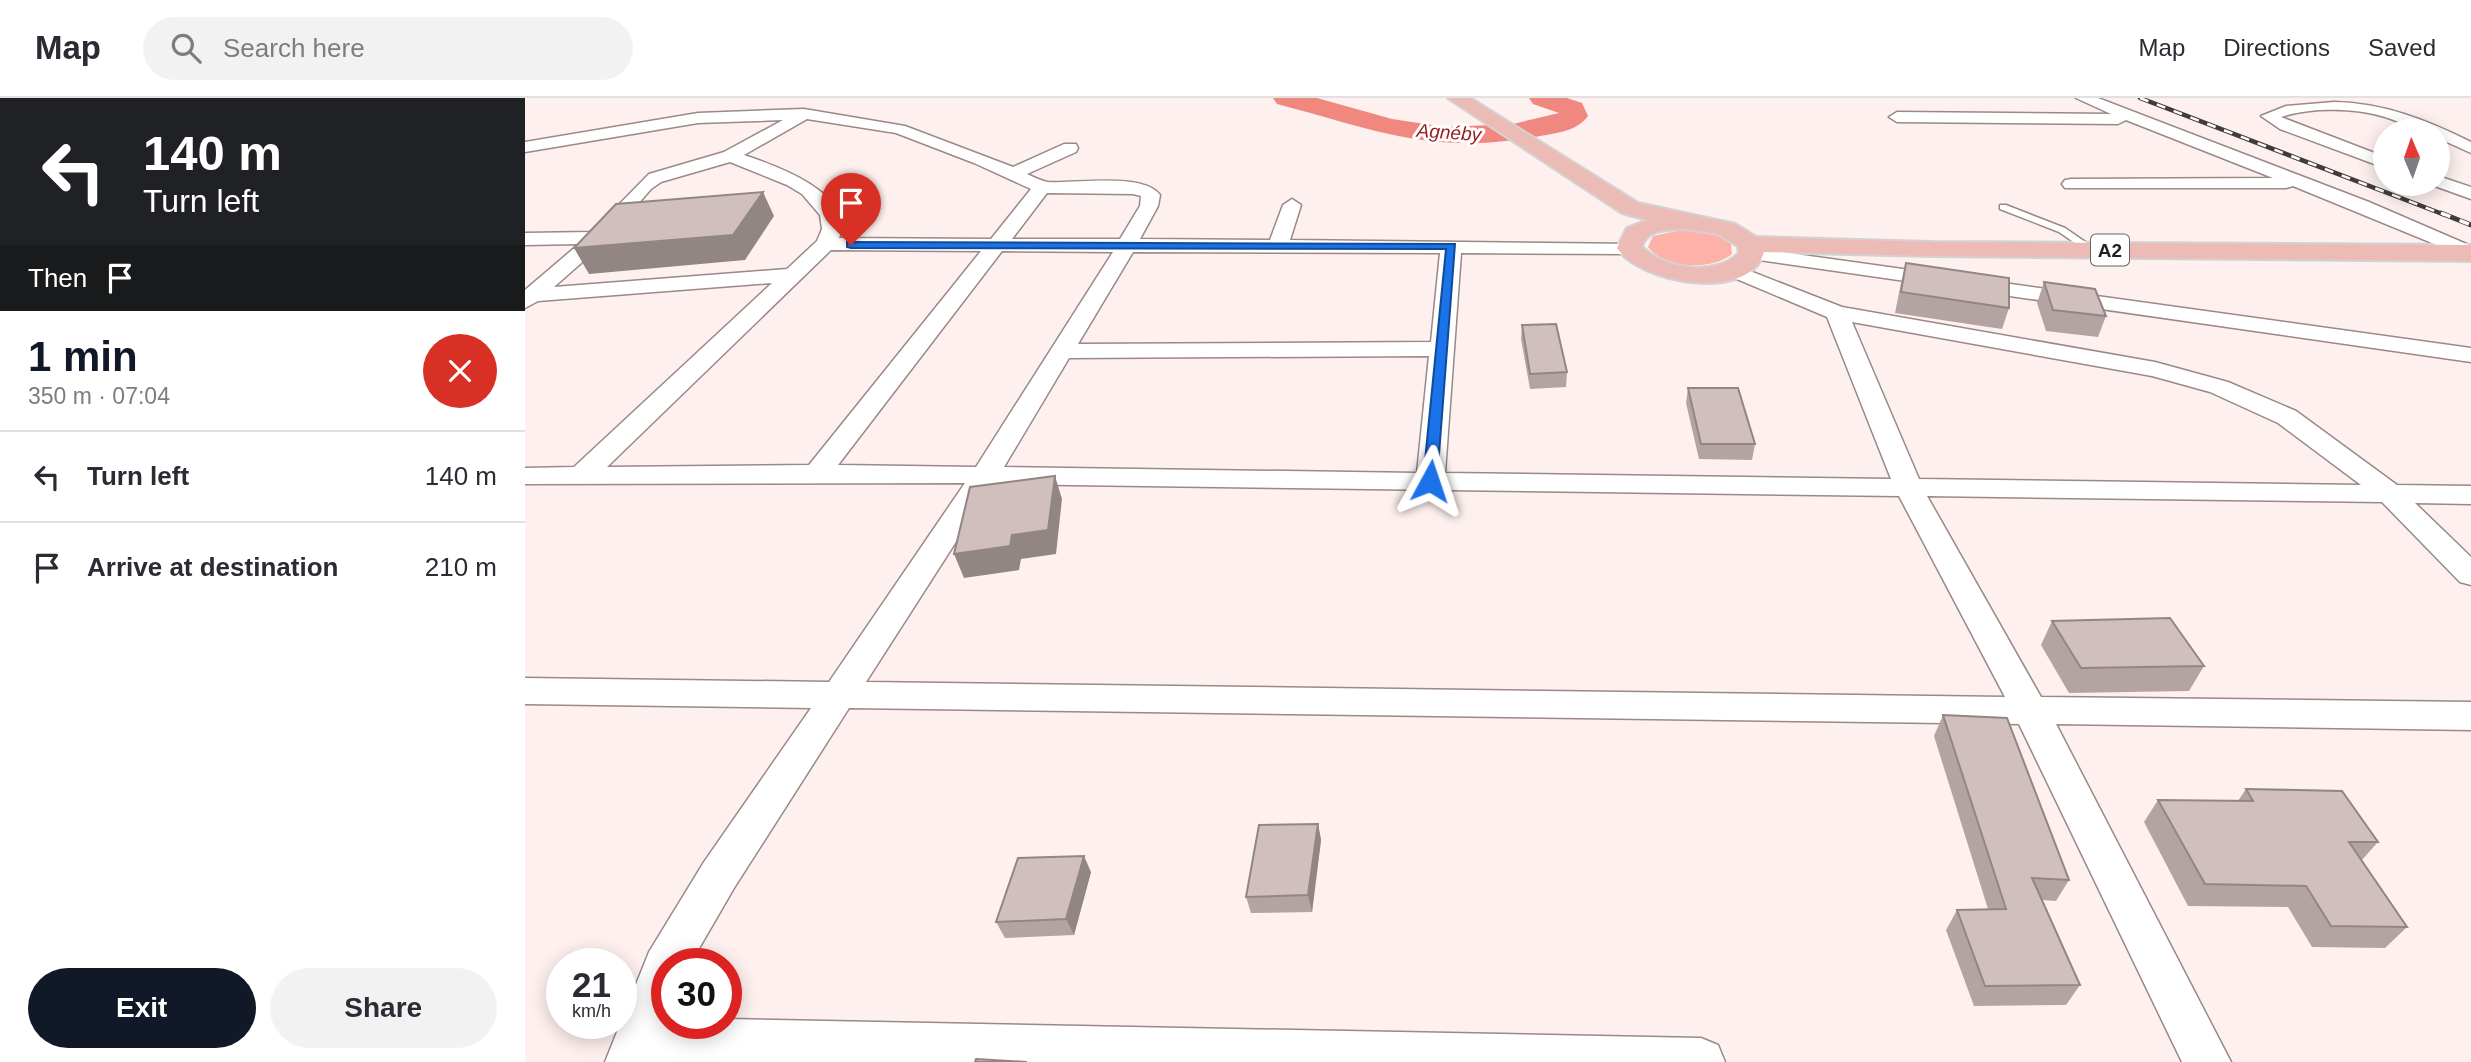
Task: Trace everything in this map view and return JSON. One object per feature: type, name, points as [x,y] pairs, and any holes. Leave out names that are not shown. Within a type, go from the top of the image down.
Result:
[{"type":"main road","points":[[1457,98],[1630,208],[1725,229],[1751,249],[1742,265],[1732,270],[1677,273],[1644,263],[1632,241],[1636,223],[1630,208]]},
{"type":"main road","points":[[1632,241],[1656,225],[1686,222]]},
{"type":"main road","name":"A2","points":[[1751,249],[2471,253]]},
{"type":"street","points":[[2084,98],[2304,183],[2471,253]]},
{"type":"street","points":[[2373,159],[2285,127],[2269,116],[2299,108],[2364,106],[2391,111],[2409,119]]},
{"type":"street","points":[[529,298],[598,238],[645,185],[655,178],[730,156],[804,114]]},
{"type":"street","points":[[525,146],[698,118],[804,114],[899,129],[1042,187],[1145,190],[1151,195],[1149,206],[1127,246],[985,475],[719,875],[665,967],[633,1051],[1701,1062]]},
{"type":"street","points":[[1897,117],[2137,119]]},
{"type":"street","points":[[2450,138],[2471,148]]},
{"type":"street","points":[[1012,174],[1070,148]]},
{"type":"street","points":[[581,476],[826,244],[832,229],[826,208],[787,176],[730,156]]},
{"type":"street","points":[[2450,175],[2460,171]]},
{"type":"street","points":[[2071,184],[2304,183]]},
{"type":"street","points":[[2450,184],[2471,193]]},
{"type":"street","points":[[817,473],[1042,187]]},
{"type":"street","points":[[1278,246],[1292,205]]},
{"type":"street","points":[[525,239],[598,238]]},
{"type":"street","points":[[826,244],[1451,246],[1632,241]]},
{"type":"street","points":[[1430,481],[1451,246]]},
{"type":"street","points":[[1751,249],[2471,355]]},
{"type":"street","points":[[1732,270],[1837,313],[2155,369],[2219,387],[2287,417],[2389,493],[2471,575]]},
{"type":"street","points":[[529,298],[792,275]]},
{"type":"street","points":[[1837,313],[1908,487],[2030,709],[2207,1062]]},
{"type":"street","points":[[1062,351],[1442,349]]},
{"type":"street","points":[[525,476],[817,473],[2471,495]]},
{"type":"street","points":[[528,694],[2471,716]]},
{"type":"lane","points":[[2003,207],[2062,230],[2092,250]]},
{"type":"shaded area","points":[[1686,229],[1713,233],[1731,243],[1732,254],[1712,263],[1688,265],[1665,260],[1648,247],[1653,236]]},
{"type":"building","points":[[763,192],[733,235],[574,248],[616,204]]},
{"type":"building","points":[[1906,263],[2009,278],[2009,308],[1901,292]]},
{"type":"building","points":[[2044,282],[2095,289],[2106,316],[2053,310]]},
{"type":"building","points":[[1556,324],[1567,372],[1530,374],[1522,325]]},
{"type":"building","points":[[1688,388],[1738,388],[1755,444],[1701,444]]},
{"type":"building","points":[[1055,476],[1048,530],[1012,535],[1010,546],[954,554],[970,487]]},
{"type":"building","points":[[2170,618],[2204,666],[2081,668],[2052,621]]},
{"type":"building","points":[[1943,715],[2007,718],[2069,880],[2032,878],[2080,985],[1985,986],[1957,910],[2006,909]]},
{"type":"building","points":[[2246,789],[2342,791],[2378,842],[2349,842],[2407,927],[2331,926],[2306,886],[2205,884],[2158,800],[2253,801]]},
{"type":"building","points":[[1318,824],[1308,895],[1246,897],[1259,825]]},
{"type":"building","points":[[1084,856],[1066,919],[996,922],[1018,858]]},
{"type":"building","points":[[976,1059],[1027,1062],[975,1062]]},
{"type":"waterway","name":"Agnéby","points":[[1286,98],[1392,128],[1462,136],[1529,130],[1563,123],[1574,116],[1572,109],[1542,98]]},
{"type":"railway","points":[[2140,98],[2445,215]]},
{"type":"railway","points":[[2441,213],[2471,225]]},
{"type":"route","points":[[851,245],[1451,246],[1430,481]]}]
